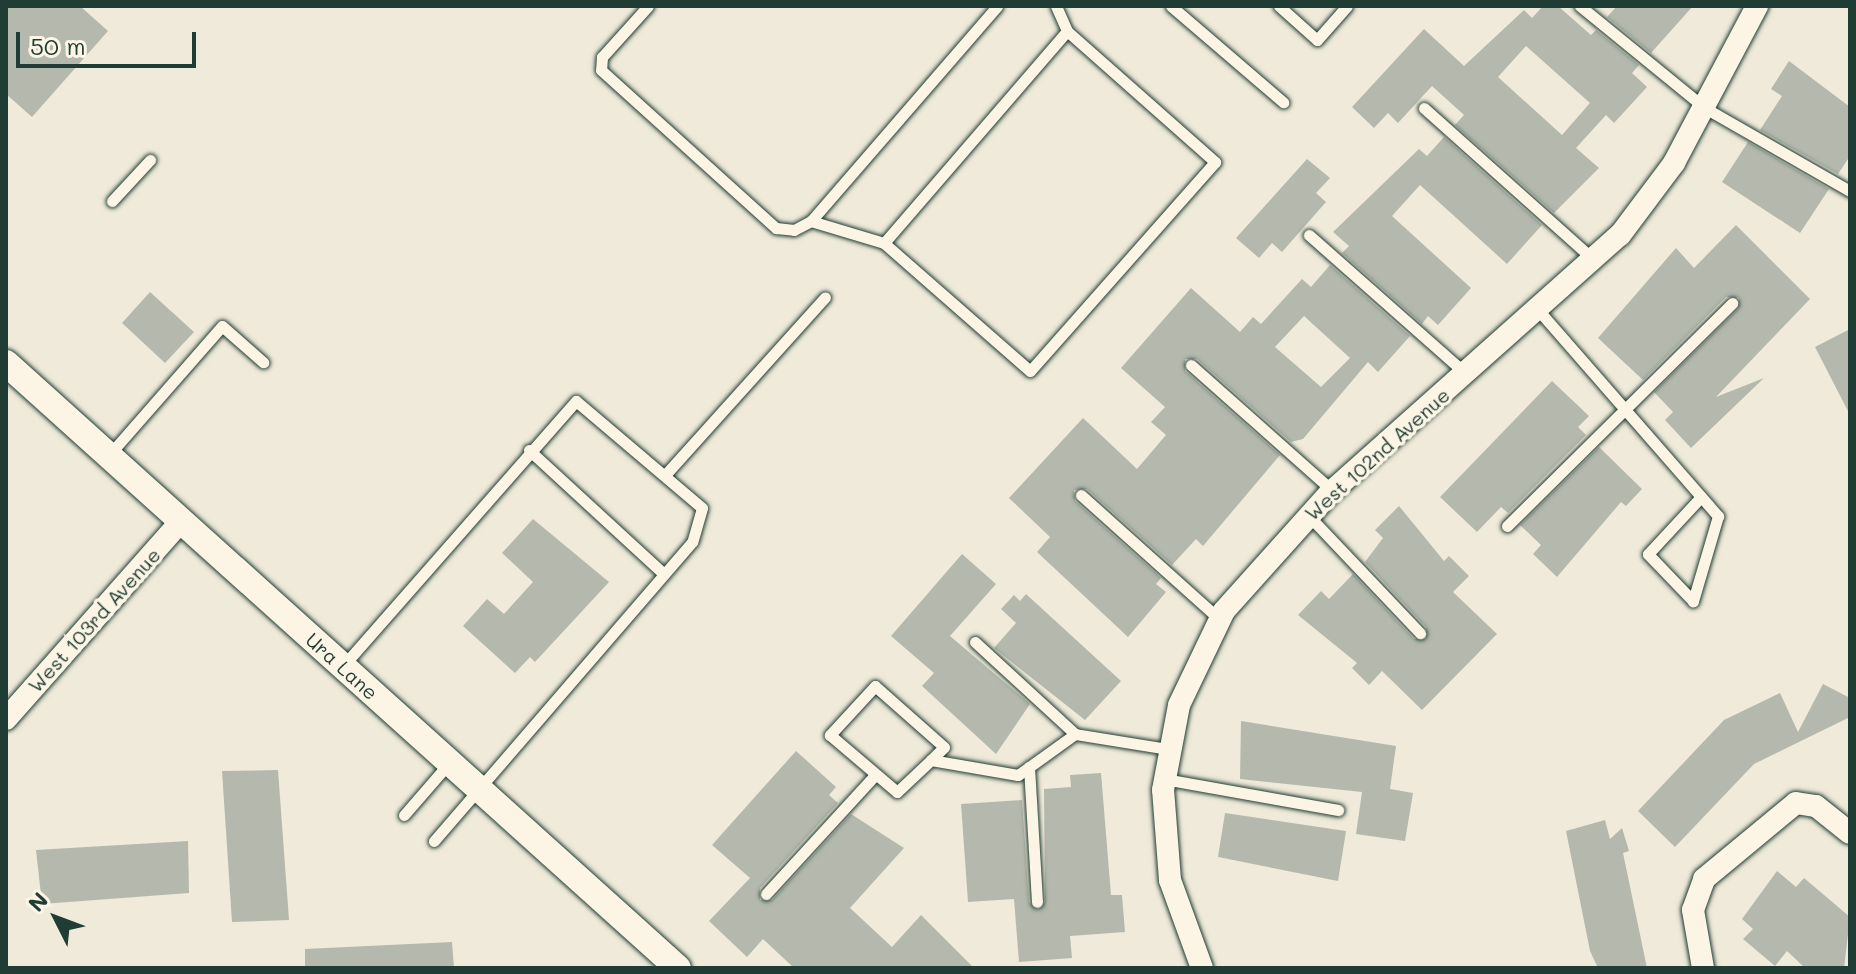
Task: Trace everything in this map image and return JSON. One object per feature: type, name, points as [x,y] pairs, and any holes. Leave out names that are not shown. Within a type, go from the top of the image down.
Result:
[{"type":"street","name":"West 102nd Avenue","points":[[1202,968],[1170,880],[1164,779],[1168,749],[1194,663],[1219,619],[1308,515],[1333,491],[1595,261],[1674,163],[1757,6]]},
{"type":"street","name":"Ura Lane","points":[[6,363],[678,968]]},
{"type":"street","name":"West 103rd Avenue","points":[[6,719],[181,521]]},
{"type":"street","points":[[1703,968],[1694,926],[1698,888],[1786,807],[1808,803],[1850,833]]},
{"type":"lane","points":[[648,6],[602,57],[601,70],[776,228],[811,221],[884,243],[1030,371],[1215,162],[1067,31],[1056,6]]},
{"type":"lane","points":[[811,221],[997,6]]},
{"type":"lane","points":[[1171,6],[1283,102]]},
{"type":"lane","points":[[1279,6],[1317,40],[1347,6]]},
{"type":"lane","points":[[1580,6],[1705,108],[1850,191]]},
{"type":"lane","points":[[884,243],[1067,31]]},
{"type":"lane","points":[[1424,108],[1595,261]]},
{"type":"lane","points":[[112,201],[150,160]]},
{"type":"lane","points":[[1309,235],[1467,375]]},
{"type":"lane","points":[[665,475],[825,297]]},
{"type":"lane","points":[[1507,526],[1732,303]]},
{"type":"lane","points":[[1540,312],[1623,411],[1701,497],[1718,516],[1693,601],[1648,554],[1701,497]]},
{"type":"lane","points":[[108,455],[222,326],[263,362]]},
{"type":"lane","points":[[1191,365],[1333,491]]},
{"type":"lane","points":[[343,667],[529,450],[576,401],[702,508],[702,525],[664,574],[434,841]]},
{"type":"lane","points":[[529,450],[664,574]]},
{"type":"lane","points":[[1081,495],[1219,619]]},
{"type":"lane","points":[[1308,515],[1420,633]]},
{"type":"lane","points":[[975,642],[1075,734],[1168,749]]},
{"type":"lane","points":[[875,686],[944,747],[931,760],[897,792],[830,735],[875,686]]},
{"type":"lane","points":[[931,760],[1018,775],[1075,734]]},
{"type":"lane","points":[[404,815],[449,763]]},
{"type":"lane","points":[[1029,767],[1037,902]]},
{"type":"lane","points":[[766,894],[875,775]]},
{"type":"lane","points":[[1164,779],[1338,810]]},
{"type":"building","points":[[6,6],[80,6],[108,31],[32,117],[6,94]]},
{"type":"building","points":[[1543,6],[1558,6],[1591,35],[1596,30],[1639,65],[1632,73],[1647,87],[1614,123],[1606,115],[1576,148],[1599,168],[1554,213],[1455,125],[1464,115],[1432,86],[1398,123],[1388,113],[1374,128],[1352,107],[1424,29],[1464,66],[1524,10],[1532,18]],"holes":[[[1526,46],[1590,103],[1562,135],[1498,77]]]},
{"type":"building","points":[[1617,6],[1693,6],[1651,53],[1607,17]]},
{"type":"building","points":[[1789,61],[1850,107],[1850,156],[1838,174],[1760,130],[1782,96],[1771,89]]},
{"type":"building","points":[[1444,137],[1542,225],[1507,264],[1420,185],[1392,216],[1471,288],[1438,325],[1428,316],[1422,324],[1342,253],[1349,246],[1333,232],[1419,149],[1427,156]]},
{"type":"building","points":[[1748,142],[1829,189],[1800,233],[1722,182]]},
{"type":"building","points":[[1307,159],[1330,178],[1316,193],[1326,202],[1282,252],[1272,243],[1259,258],[1236,238]]},
{"type":"building","points":[[1736,225],[1810,299],[1716,397],[1764,378],[1691,448],[1665,420],[1673,412],[1654,392],[1738,309],[1739,298],[1726,297],[1643,380],[1598,338],[1676,248],[1694,268]]},
{"type":"building","points":[[1330,265],[1410,336],[1378,372],[1368,362],[1303,439],[1291,442],[1197,359],[1185,359],[1185,371],[1280,455],[1203,546],[1196,539],[1172,565],[1087,489],[1074,490],[1075,501],[1161,578],[1156,584],[1166,592],[1128,637],[1037,552],[1050,537],[1009,498],[1083,418],[1137,469],[1166,435],[1151,422],[1165,407],[1121,368],[1191,288],[1240,332],[1253,317],[1261,324],[1302,279],[1311,287]],"holes":[[[1304,316],[1350,358],[1321,387],[1275,347]]]},
{"type":"building","points":[[150,292],[194,332],[165,363],[122,323]]},
{"type":"building","points":[[1850,329],[1850,415],[1815,347]]},
{"type":"building","points":[[1552,381],[1589,416],[1578,427],[1586,435],[1508,513],[1501,507],[1477,532],[1440,497]]},
{"type":"building","points":[[1599,447],[1642,489],[1626,506],[1621,502],[1557,577],[1533,554],[1541,545],[1520,525]]},
{"type":"building","points":[[1399,506],[1444,561],[1449,556],[1469,576],[1453,592],[1497,634],[1422,710],[1382,671],[1369,685],[1352,668],[1357,663],[1298,615],[1321,591],[1329,599],[1353,574],[1414,639],[1426,639],[1426,627],[1365,562],[1383,538],[1375,530]]},
{"type":"building","points":[[533,519],[609,582],[535,662],[530,657],[515,673],[463,626],[487,599],[504,614],[533,582],[502,553]]},
{"type":"building","points":[[962,554],[996,584],[950,636],[1030,704],[996,754],[922,686],[934,673],[891,636]]},
{"type":"building","points":[[1026,594],[1121,681],[1085,720],[994,648],[1016,623],[1001,609],[1014,595],[1020,601]]},
{"type":"building","points":[[1823,684],[1850,698],[1850,717],[1754,764],[1675,847],[1638,811],[1724,720],[1780,693],[1798,732]]},
{"type":"building","points":[[1241,721],[1396,746],[1390,789],[1413,793],[1405,841],[1356,834],[1362,792],[1240,779]]},
{"type":"building","points":[[796,751],[836,787],[829,795],[838,803],[760,888],[760,900],[772,900],[851,814],[904,848],[850,908],[892,947],[921,915],[974,968],[794,968],[763,939],[747,957],[709,921],[750,878],[712,845]]},
{"type":"building","points":[[278,770],[289,920],[232,922],[222,771]]},
{"type":"building","points":[[1101,773],[1111,895],[1122,895],[1125,932],[1070,936],[1072,958],[1019,962],[1014,899],[968,902],[961,804],[1022,800],[1029,902],[1038,910],[1045,902],[1044,789],[1071,787],[1070,775]]},
{"type":"building","points":[[1225,813],[1346,831],[1338,881],[1218,857]]},
{"type":"building","points":[[1605,820],[1610,839],[1622,828],[1629,851],[1623,853],[1647,968],[1598,968],[1590,951],[1566,831]]},
{"type":"building","points":[[188,841],[189,893],[42,904],[36,850]]},
{"type":"building","points":[[1777,871],[1796,887],[1804,878],[1850,917],[1844,968],[1805,968],[1787,951],[1775,966],[1743,939],[1753,929],[1742,919]]},
{"type":"building","points":[[452,942],[454,968],[305,968],[305,949]]}]
